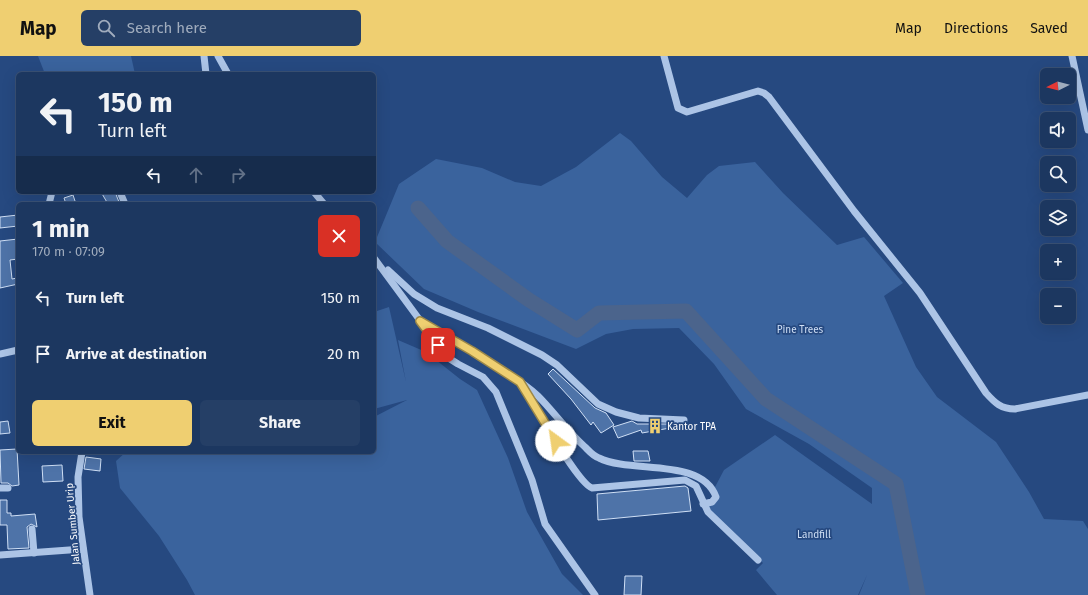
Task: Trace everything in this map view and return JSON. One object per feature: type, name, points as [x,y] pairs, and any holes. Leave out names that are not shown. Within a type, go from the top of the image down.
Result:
[{"type":"street","points":[[204,56],[206,72]]},
{"type":"street","points":[[218,56],[227,72]]},
{"type":"street","points":[[664,56],[678,108],[682,111],[687,112],[758,91],[769,97],[854,211],[920,293],[986,393],[995,403],[1007,409],[1015,409],[1088,395]]},
{"type":"street","points":[[1072,56],[1088,126]]},
{"type":"street","points":[[316,194],[322,202]]},
{"type":"street","points":[[376,260],[414,294],[437,308],[488,328],[542,355],[557,365],[598,404],[616,412],[639,418],[684,420]]},
{"type":"street","points":[[376,261],[405,297],[420,321],[448,357],[483,377],[496,392],[532,480],[545,524],[595,595]]},
{"type":"street","points":[[420,321],[472,351],[520,382],[537,395],[574,438],[596,457],[619,465],[690,473],[703,480],[714,490],[716,497],[712,502],[703,504]]},
{"type":"street","points":[[0,354],[16,350]]},
{"type":"street","points":[[520,382],[572,467],[587,486],[592,488],[685,480],[696,486],[708,512],[758,560]]},
{"type":"street","name":"Jalan Sumber Urip","points":[[82,454],[78,478],[79,518],[90,595]]},
{"type":"street","points":[[32,529],[34,553]]},
{"type":"street","points":[[0,555],[83,549]]},
{"type":"green space","points":[[38,56],[131,56],[135,72],[44,72]]},
{"type":"green space","name":"Pine Trees","points":[[620,133],[631,141],[662,177],[687,198],[707,175],[719,166],[755,162],[783,193],[837,245],[864,237],[903,283],[884,296],[916,367],[937,397],[996,442],[1029,492],[1044,519],[1083,521],[1088,529],[1088,595],[859,595],[867,575],[858,595],[777,595],[756,570],[763,563],[709,512],[704,504],[712,503],[714,489],[724,470],[775,435],[872,504],[872,488],[809,444],[746,409],[714,364],[679,328],[633,329],[606,334],[576,349],[478,312],[424,289],[376,243],[376,240],[399,184],[436,159],[482,168],[515,182],[541,186],[576,167]]},
{"type":"green space","points":[[389,307],[406,382],[398,340],[426,352],[460,379],[477,390],[508,458],[527,512],[562,574],[583,595],[195,595],[159,536],[120,488],[116,461],[124,454],[376,454],[376,416],[407,400],[376,408],[376,311]]},
{"type":"building","points":[[102,194],[116,194],[119,202],[107,202]]},
{"type":"building","points":[[73,195],[75,202],[65,202],[64,198]]},
{"type":"building","points":[[16,215],[16,226],[0,228],[0,217]]},
{"type":"building","points":[[16,239],[16,259],[10,260],[12,279],[16,278],[16,284],[0,288],[0,241]]},
{"type":"building","points":[[553,369],[595,408],[606,413],[614,425],[601,433],[593,422],[591,425],[571,399],[548,374]]},
{"type":"building","points":[[8,421],[10,433],[0,434],[0,422]]},
{"type":"building","points":[[632,421],[637,424],[669,424],[670,428],[642,433],[641,430],[618,438],[613,427]]},
{"type":"building","points":[[16,449],[19,485],[12,486],[8,483],[1,483],[0,450]]},
{"type":"building","points":[[633,451],[648,451],[650,461],[634,461]]},
{"type":"building","points":[[86,457],[101,459],[100,471],[84,469]]},
{"type":"building","points":[[62,465],[63,481],[43,482],[42,466]]},
{"type":"building","points":[[685,486],[688,488],[691,511],[598,520],[597,494]]},
{"type":"building","points":[[0,500],[7,500],[7,513],[11,513],[11,516],[35,514],[37,527],[31,524],[27,527],[29,548],[8,549],[7,525],[0,525]]},
{"type":"building","points":[[625,576],[642,576],[641,595],[624,595]]},
{"type":"waterway","points":[[418,208],[447,241],[529,300],[577,330],[599,313],[686,311],[766,399],[896,484],[918,595]]},
{"type":"place","name":"Kantor TPA","points":[[655,426]]},
{"type":"route","points":[[438,345],[420,321],[472,351],[520,382],[556,441]]},
{"type":"park label","name":"Landfill","points":[[814,534]]}]
